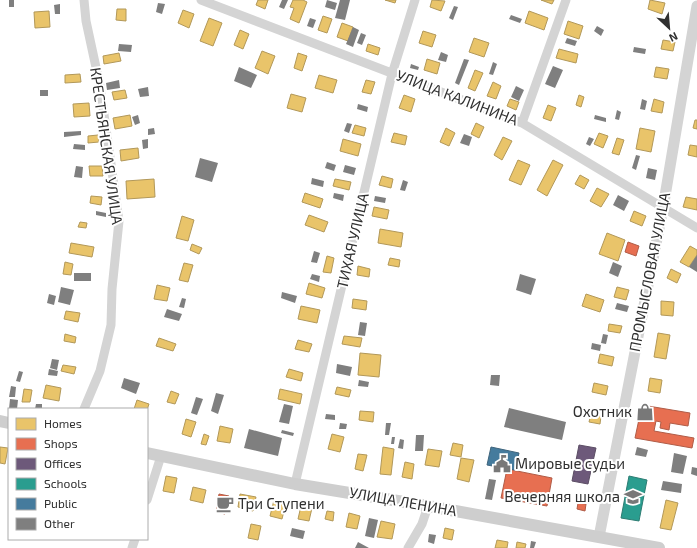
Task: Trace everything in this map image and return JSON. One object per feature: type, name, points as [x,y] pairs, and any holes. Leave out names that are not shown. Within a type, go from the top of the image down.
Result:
[{"type":"main road","name":"УЛИЦА ЛЕНИНА","points":[[148,453],[295,484],[428,506],[659,548]]},
{"type":"street","name":"КРЕСТЬЯНСКАЯ УЛИЦА","points":[[84,0],[86,21],[100,86],[119,222],[112,289],[111,325],[100,372],[84,408]]},
{"type":"street","name":"УЛИЦА КАЛИНИНА","points":[[201,0],[522,123],[697,228]]},
{"type":"street","name":"ТИХАЯ УЛИЦА","points":[[295,484],[392,74],[415,0]]},
{"type":"street","points":[[522,123],[566,0]]},
{"type":"street","name":"ПРОМЫСЛОВАЯ УЛИЦА","points":[[599,537],[663,208],[697,6]]},
{"type":"street","points":[[148,497],[161,456]]},
{"type":"street","points":[[408,548],[422,524],[428,506]]},
{"type":"building: Homes","points":[[258,0],[268,0],[265,9],[256,5]]},
{"type":"building: Homes","points":[[293,0],[303,0],[307,2],[299,23],[290,19],[294,8],[290,7]]},
{"type":"building: Homes","points":[[385,0],[396,0],[395,3]]},
{"type":"building: Homes","points":[[432,0],[445,1],[441,11],[430,7]]},
{"type":"building: Homes","points":[[541,0],[554,0],[552,4]]},
{"type":"building: Homes","points":[[650,0],[665,3],[662,14],[648,9]]},
{"type":"building: Homes","points":[[117,9],[126,9],[126,21],[116,20]]},
{"type":"building: Homes","points":[[183,10],[194,14],[189,28],[178,23]]},
{"type":"building: Homes","points":[[49,11],[50,27],[35,28],[34,12]]},
{"type":"building: Homes","points":[[529,11],[548,18],[544,30],[525,23]]},
{"type":"building: Homes","points":[[323,16],[332,19],[327,33],[318,30]]},
{"type":"building: Homes","points":[[209,18],[222,23],[213,46],[200,41]]},
{"type":"building: Homes","points":[[568,21],[583,26],[579,39],[564,34]]},
{"type":"building: Homes","points":[[342,23],[353,27],[348,41],[337,37]]},
{"type":"building: Homes","points":[[240,30],[249,34],[243,49],[234,45]]},
{"type":"building: Homes","points":[[423,31],[436,35],[432,47],[419,43]]},
{"type":"building: Homes","points":[[474,38],[489,43],[484,57],[469,52]]},
{"type":"building: Homes","points":[[663,40],[675,42],[673,51],[661,49]]},
{"type":"building: Homes","points":[[368,44],[380,48],[378,55],[366,51]]},
{"type":"building: Homes","points":[[559,49],[578,54],[576,63],[556,58]]},
{"type":"building: Homes","points":[[262,51],[275,56],[268,74],[255,68]]},
{"type":"building: Homes","points":[[119,53],[121,61],[104,64],[103,56]]},
{"type":"building: Homes","points":[[298,53],[307,56],[302,71],[294,68]]},
{"type":"building: Homes","points":[[427,59],[440,63],[437,74],[424,70]]},
{"type":"building: Homes","points":[[656,67],[669,69],[667,79],[654,77]]},
{"type":"building: Homes","points":[[475,70],[483,73],[475,91],[468,88]]},
{"type":"building: Homes","points":[[80,74],[81,82],[65,83],[65,75]]},
{"type":"building: Homes","points":[[319,75],[337,80],[333,93],[315,88]]},
{"type":"building: Homes","points":[[366,80],[375,82],[371,94],[362,92]]},
{"type":"building: Homes","points":[[493,82],[501,86],[496,99],[487,96]]},
{"type":"building: Homes","points":[[125,90],[127,98],[114,100],[112,92]]},
{"type":"building: Homes","points":[[291,94],[306,98],[302,112],[287,108]]},
{"type":"building: Homes","points":[[404,95],[415,99],[411,112],[399,108]]},
{"type":"building: Homes","points":[[579,95],[584,97],[581,107],[576,105]]},
{"type":"building: Homes","points":[[510,99],[519,102],[516,110],[507,106]]},
{"type":"building: Homes","points":[[654,99],[664,102],[662,113],[651,111]]},
{"type":"building: Homes","points":[[89,103],[90,116],[74,117],[73,104]]},
{"type":"building: Homes","points":[[548,105],[556,108],[551,121],[543,118]]},
{"type":"building: Homes","points":[[130,115],[132,126],[115,129],[113,118]]},
{"type":"building: Homes","points":[[695,120],[697,120],[697,129],[693,128]]},
{"type":"building: Homes","points":[[476,123],[484,127],[479,138],[471,134]]},
{"type":"building: Homes","points":[[355,125],[366,128],[364,136],[352,133]]},
{"type":"building: Homes","points":[[446,128],[455,133],[449,146],[440,142]]},
{"type":"building: Homes","points":[[640,128],[655,131],[651,152],[636,149]]},
{"type":"building: Homes","points":[[394,133],[407,136],[405,145],[391,142]]},
{"type":"building: Homes","points":[[599,133],[608,136],[603,148],[594,144]]},
{"type":"building: Homes","points":[[98,135],[99,142],[88,143],[88,136]]},
{"type":"building: Homes","points":[[503,137],[512,141],[502,160],[494,155]]},
{"type":"building: Homes","points":[[617,138],[624,140],[619,155],[612,153]]},
{"type":"building: Homes","points":[[343,139],[361,144],[358,156],[340,151]]},
{"type":"building: Homes","points":[[690,145],[697,146],[697,157],[688,155]]},
{"type":"building: Homes","points":[[138,148],[139,158],[121,161],[120,150]]},
{"type":"building: Homes","points":[[518,160],[530,165],[521,185],[509,180]]},
{"type":"building: Homes","points":[[553,160],[563,165],[547,196],[537,190]]},
{"type":"building: Homes","points":[[89,166],[102,166],[103,176],[90,176]]},
{"type":"building: Homes","points":[[580,175],[589,180],[584,189],[575,184]]},
{"type":"building: Homes","points":[[382,176],[393,179],[391,188],[379,185]]},
{"type":"building: Homes","points":[[154,179],[155,197],[127,199],[126,181]]},
{"type":"building: Homes","points":[[335,179],[351,182],[349,190],[333,186]]},
{"type":"building: Homes","points":[[597,188],[609,194],[601,207],[590,201]]},
{"type":"building: Homes","points":[[305,193],[323,199],[320,208],[302,202]]},
{"type":"building: Homes","points":[[91,196],[102,197],[101,205],[90,203]]},
{"type":"building: Homes","points":[[686,197],[697,199],[697,210],[683,207]]},
{"type":"building: Homes","points":[[374,207],[389,210],[387,219],[372,216]]},
{"type":"building: Homes","points":[[634,211],[646,216],[642,226],[630,221]]},
{"type":"building: Homes","points":[[309,215],[328,222],[324,232],[305,225]]},
{"type":"building: Homes","points":[[182,216],[194,220],[188,241],[176,238]]},
{"type":"building: Homes","points":[[80,222],[87,223],[86,228],[78,227]]},
{"type":"building: Homes","points":[[380,229],[403,233],[401,247],[378,243]]},
{"type":"building: Homes","points":[[607,233],[625,240],[618,261],[599,254]]},
{"type":"building: Homes","points":[[71,243],[94,247],[92,257],[69,253]]},
{"type":"building: Homes","points":[[192,244],[202,248],[199,254],[190,250]]},
{"type":"building: Homes","points":[[690,246],[697,250],[697,255],[689,267],[680,262]]},
{"type":"building: Homes","points":[[327,256],[334,258],[331,273],[323,272]]},
{"type":"building: Homes","points":[[390,258],[400,260],[399,267],[388,265]]},
{"type":"building: Homes","points":[[65,262],[73,264],[71,275],[63,274]]},
{"type":"building: Homes","points":[[184,263],[193,265],[188,282],[179,280]]},
{"type":"building: Homes","points":[[358,266],[370,269],[369,277],[357,275]]},
{"type":"building: Homes","points":[[671,269],[681,274],[677,283],[667,278]]},
{"type":"building: Homes","points":[[309,283],[325,288],[322,298],[306,294]]},
{"type":"building: Homes","points":[[157,285],[170,288],[167,301],[154,299]]},
{"type":"building: Homes","points":[[617,287],[629,290],[626,300],[614,297]]},
{"type":"building: Homes","points":[[586,294],[604,300],[600,312],[582,306]]},
{"type":"building: Homes","points":[[353,299],[367,301],[366,310],[352,308]]},
{"type":"building: Homes","points":[[661,301],[674,302],[673,316],[661,315]]},
{"type":"building: Homes","points":[[301,306],[320,310],[317,323],[298,319]]},
{"type":"building: Homes","points":[[66,311],[80,313],[78,322],[64,319]]},
{"type":"building: Homes","points":[[609,324],[622,326],[620,333],[608,331]]},
{"type":"building: Homes","points":[[658,333],[670,335],[666,359],[654,357]]},
{"type":"building: Homes","points":[[65,334],[76,337],[75,343],[64,341]]},
{"type":"building: Homes","points":[[344,336],[362,338],[360,347],[342,344]]},
{"type":"building: Homes","points":[[159,338],[176,344],[173,351],[156,346]]},
{"type":"building: Homes","points":[[298,340],[312,344],[309,352],[295,349]]},
{"type":"building: Homes","points":[[360,353],[381,355],[379,377],[358,375]]},
{"type":"building: Homes","points":[[600,354],[614,357],[612,366],[598,363]]},
{"type":"building: Homes","points":[[63,365],[76,367],[74,374],[61,371]]},
{"type":"building: Homes","points":[[289,369],[303,373],[301,381],[286,377]]},
{"type":"building: Homes","points":[[650,378],[662,380],[660,393],[648,391]]},
{"type":"building: Homes","points":[[594,383],[608,386],[606,395],[592,392]]},
{"type":"building: Homes","points":[[46,385],[61,388],[59,401],[43,398]]},
{"type":"building: Homes","points":[[337,387],[351,390],[349,397],[335,394]]},
{"type":"building: Homes","points":[[24,389],[32,390],[30,402],[22,402]]},
{"type":"building: Homes","points":[[280,389],[302,394],[300,404],[278,399]]},
{"type":"building: Homes","points":[[171,391],[179,394],[175,404],[167,402]]},
{"type":"building: Homes","points":[[137,400],[149,404],[148,408],[134,408]]},
{"type":"building: Homes","points":[[360,411],[374,412],[373,422],[359,420]]},
{"type":"building: Homes","points":[[591,414],[601,416],[600,424],[589,422]]},
{"type":"building: Homes","points":[[186,419],[196,422],[191,437],[182,434]]},
{"type":"building: Homes","points":[[220,426],[233,429],[230,443],[217,441]]},
{"type":"building: Homes","points":[[204,434],[209,436],[206,445],[201,444]]},
{"type":"building: Homes","points":[[332,434],[344,437],[340,452],[328,449]]},
{"type":"building: Homes","points":[[453,443],[463,445],[461,457],[450,455]]},
{"type":"building: Homes","points":[[0,447],[8,448],[5,464],[0,463]]},
{"type":"building: Homes","points":[[383,447],[394,449],[391,475],[380,474]]},
{"type":"building: Homes","points":[[428,449],[442,451],[439,467],[425,465]]},
{"type":"building: Homes","points":[[358,454],[367,455],[363,471],[355,469]]},
{"type":"building: Homes","points":[[461,458],[474,460],[469,482],[457,479]]},
{"type":"building: Homes","points":[[405,462],[414,464],[412,479],[402,477]]},
{"type":"building: Homes","points":[[166,476],[177,478],[174,493],[163,491]]},
{"type":"building: Homes","points":[[193,487],[206,490],[203,503],[190,500]]},
{"type":"building: Homes","points":[[240,494],[256,497],[253,511],[238,507]]},
{"type":"building: Homes","points":[[274,500],[286,503],[282,519],[270,516]]},
{"type":"building: Homes","points":[[666,500],[678,503],[671,530],[660,528]]},
{"type":"building: Homes","points":[[301,506],[312,508],[309,521],[298,519]]},
{"type":"building: Homes","points":[[327,511],[334,512],[333,521],[325,519]]},
{"type":"building: Homes","points":[[349,513],[360,516],[357,529],[346,527]]},
{"type":"building: Homes","points":[[381,521],[395,524],[392,539],[377,537]]},
{"type":"building: Homes","points":[[251,524],[261,526],[258,540],[248,538]]},
{"type":"building: Homes","points":[[445,528],[454,530],[452,540],[443,538]]},
{"type":"building: Homes","points":[[497,540],[508,542],[507,548],[495,548]]},
{"type":"building: Homes","points":[[517,542],[526,544],[525,548],[516,548]]},
{"type":"building: Shops","points":[[628,242],[639,246],[636,256],[625,252]]},
{"type":"building: Shops","points":[[642,405],[690,413],[688,426],[670,423],[669,430],[660,428],[661,422],[656,421],[654,431],[694,438],[692,448],[635,438]]},
{"type":"building: Shops","points":[[507,469],[552,478],[547,506],[501,498]]},
{"type":"building: Shops","points":[[219,494],[229,496],[225,514],[216,512]]},
{"type":"building: Shops","points":[[578,503],[586,504],[585,511],[577,509]]},
{"type":"building: Offices","points":[[579,445],[596,448],[588,484],[572,481]]},
{"type":"building: Schools","points":[[629,476],[647,480],[639,521],[621,518]]},
{"type":"building: Public","points":[[491,447],[519,453],[515,470],[487,465]]},
{"type":"building: Other","points":[[9,0],[14,0],[14,7],[9,7]]},
{"type":"building: Other","points":[[282,0],[288,0],[284,9],[279,7]]},
{"type":"building: Other","points":[[327,0],[337,3],[335,10],[325,7]]},
{"type":"building: Other","points":[[340,0],[350,0],[345,20],[335,18]]},
{"type":"building: Other","points":[[158,3],[165,4],[162,14],[156,12]]},
{"type":"building: Other","points":[[60,4],[60,14],[55,14],[54,5]]},
{"type":"building: Other","points":[[454,6],[458,7],[453,20],[449,18]]},
{"type":"building: Other","points":[[511,15],[522,19],[520,23],[509,19]]},
{"type":"building: Other","points":[[310,18],[316,20],[313,28],[307,26]]},
{"type":"building: Other","points":[[597,26],[604,30],[601,36],[594,31]]},
{"type":"building: Other","points":[[353,27],[359,30],[353,47],[346,44]]},
{"type":"building: Other","points":[[361,33],[366,35],[362,45],[357,43]]},
{"type":"building: Other","points":[[567,38],[577,41],[575,46],[565,43]]},
{"type":"building: Other","points":[[119,44],[132,45],[131,52],[118,51]]},
{"type":"building: Other","points":[[634,47],[646,49],[645,54],[633,52]]},
{"type":"building: Other","points":[[441,52],[448,55],[446,62],[438,60]]},
{"type":"building: Other","points":[[464,59],[469,60],[459,85],[455,83]]},
{"type":"building: Other","points":[[493,62],[497,64],[493,75],[489,74]]},
{"type":"building: Other","points":[[411,64],[419,67],[418,70],[410,68]]},
{"type":"building: Other","points":[[553,66],[563,70],[555,88],[545,84]]},
{"type":"building: Other","points":[[239,67],[257,75],[251,88],[234,81]]},
{"type":"building: Other","points":[[119,80],[120,88],[107,90],[106,83]]},
{"type":"building: Other","points":[[516,86],[524,90],[519,101],[511,97]]},
{"type":"building: Other","points":[[148,87],[149,96],[140,97],[138,89]]},
{"type":"building: Other","points":[[40,90],[48,90],[48,96],[40,96]]},
{"type":"building: Other","points":[[642,99],[647,101],[645,110],[640,109]]},
{"type":"building: Other","points":[[358,104],[368,107],[367,112],[357,109]]},
{"type":"building: Other","points":[[617,110],[621,112],[619,120],[615,119]]},
{"type":"building: Other","points":[[138,115],[140,123],[135,125],[132,117]]},
{"type":"building: Other","points":[[595,115],[606,118],[606,122],[594,119]]},
{"type":"building: Other","points":[[347,123],[352,124],[349,133],[344,131]]},
{"type":"building: Other","points":[[154,128],[155,134],[148,135],[148,129]]},
{"type":"building: Other","points":[[81,131],[81,135],[64,137],[64,132]]},
{"type":"building: Other","points":[[464,134],[472,137],[469,146],[460,143]]},
{"type":"building: Other","points":[[589,137],[594,139],[590,146],[586,144]]},
{"type":"building: Other","points":[[148,139],[148,148],[143,149],[142,140]]},
{"type":"building: Other","points":[[74,144],[85,145],[85,150],[73,149]]},
{"type":"building: Other","points":[[636,155],[640,156],[636,170],[632,168]]},
{"type":"building: Other","points":[[200,158],[218,163],[212,182],[195,177]]},
{"type":"building: Other","points":[[327,162],[336,165],[334,171],[325,168]]},
{"type":"building: Other","points":[[345,165],[356,168],[354,175],[343,172]]},
{"type":"building: Other","points":[[76,166],[83,167],[82,178],[74,177]]},
{"type":"building: Other","points":[[648,168],[657,170],[655,180],[646,178]]},
{"type":"building: Other","points":[[312,178],[324,181],[323,187],[311,184]]},
{"type":"building: Other","points":[[403,180],[408,182],[405,191],[400,190]]},
{"type":"building: Other","points":[[334,193],[344,195],[343,201],[333,198]]},
{"type":"building: Other","points":[[618,195],[629,201],[624,211],[613,205]]},
{"type":"building: Other","points":[[375,196],[386,198],[385,203],[374,201]]},
{"type":"building: Other","points":[[96,211],[106,213],[106,217],[96,215]]},
{"type":"building: Other","points":[[314,251],[320,253],[317,263],[311,262]]},
{"type":"building: Other","points":[[697,255],[697,272],[689,267]]},
{"type":"building: Other","points":[[613,262],[622,266],[618,277],[609,273]]},
{"type":"building: Other","points":[[74,273],[91,273],[91,281],[74,281]]},
{"type":"building: Other","points":[[312,274],[320,276],[319,282],[310,279]]},
{"type":"building: Other","points":[[520,274],[536,279],[531,295],[516,290]]},
{"type":"building: Other","points":[[61,287],[74,290],[70,305],[58,302]]},
{"type":"building: Other","points":[[282,292],[297,296],[295,303],[281,298]]},
{"type":"building: Other","points":[[49,294],[56,296],[54,305],[47,303]]},
{"type":"building: Other","points":[[182,298],[186,299],[184,308],[179,307]]},
{"type":"building: Other","points":[[617,303],[629,306],[627,312],[615,309]]},
{"type":"building: Other","points":[[167,309],[182,314],[179,321],[164,317]]},
{"type":"building: Other","points":[[360,322],[367,323],[365,336],[358,335]]},
{"type":"building: Other","points":[[603,334],[608,335],[606,344],[601,343]]},
{"type":"building: Other","points":[[592,343],[601,345],[600,351],[591,349]]},
{"type":"building: Other","points":[[52,359],[59,360],[57,370],[50,368]]},
{"type":"building: Other","points":[[337,364],[352,367],[350,376],[336,373]]},
{"type":"building: Other","points":[[49,369],[58,371],[57,376],[48,375]]},
{"type":"building: Other","points":[[19,371],[23,372],[20,382],[16,381]]},
{"type":"building: Other","points":[[491,375],[500,375],[499,386],[490,385]]},
{"type":"building: Other","points":[[124,378],[140,383],[136,394],[121,388]]},
{"type":"building: Other","points":[[359,380],[369,382],[368,387],[358,386]]},
{"type":"building: Other","points":[[11,386],[16,387],[15,397],[9,397]]},
{"type":"building: Other","points":[[216,393],[224,395],[218,414],[211,411]]},
{"type":"building: Other","points":[[196,397],[203,399],[197,415],[191,413]]},
{"type":"building: Other","points":[[10,399],[18,400],[17,408],[9,408]]},
{"type":"building: Other","points":[[36,404],[42,404],[42,408],[35,408]]},
{"type":"building: Other","points":[[284,404],[293,406],[289,424],[279,422]]},
{"type":"building: Other","points":[[509,408],[566,422],[562,440],[504,427]]},
{"type":"building: Other","points":[[326,414],[335,415],[335,420],[325,419]]},
{"type":"building: Other","points":[[340,423],[347,424],[346,429],[339,429]]},
{"type":"building: Other","points":[[386,423],[391,423],[389,435],[385,435]]},
{"type":"building: Other","points":[[249,429],[282,438],[278,456],[244,448]]},
{"type":"building: Other","points":[[282,430],[294,433],[293,436],[281,433]]},
{"type":"building: Other","points":[[416,435],[424,435],[423,451],[415,451]]},
{"type":"building: Other","points":[[392,437],[395,437],[394,444],[391,444]]},
{"type":"building: Other","points":[[400,439],[404,440],[403,449],[398,448]]},
{"type":"building: Other","points":[[637,447],[648,450],[646,457],[635,455]]},
{"type":"building: Other","points":[[674,453],[687,456],[683,474],[671,472]]},
{"type":"building: Other","points":[[692,467],[697,468],[697,476],[691,474]]},
{"type":"building: Other","points":[[489,479],[496,480],[492,500],[485,499]]},
{"type":"building: Other","points":[[663,481],[682,484],[681,493],[661,490]]},
{"type":"building: Other","points":[[369,518],[378,520],[374,538],[365,536]]},
{"type":"building: Other","points":[[292,528],[305,531],[303,539],[290,536]]},
{"type":"building: Other","points":[[429,534],[436,535],[434,544],[428,542]]},
{"type":"building: Other","points":[[531,541],[536,542],[534,548],[530,548]]},
{"type":"building: Other","points":[[358,542],[369,548],[355,548]]},
{"type":"place","name":"Охотник","points":[[645,412]]},
{"type":"place","name":"Мировые судьи","points":[[502,464]]},
{"type":"place","name":"Вечерняя школа","points":[[633,497]]},
{"type":"place","name":"Три Ступени","points":[[225,504]]}]
